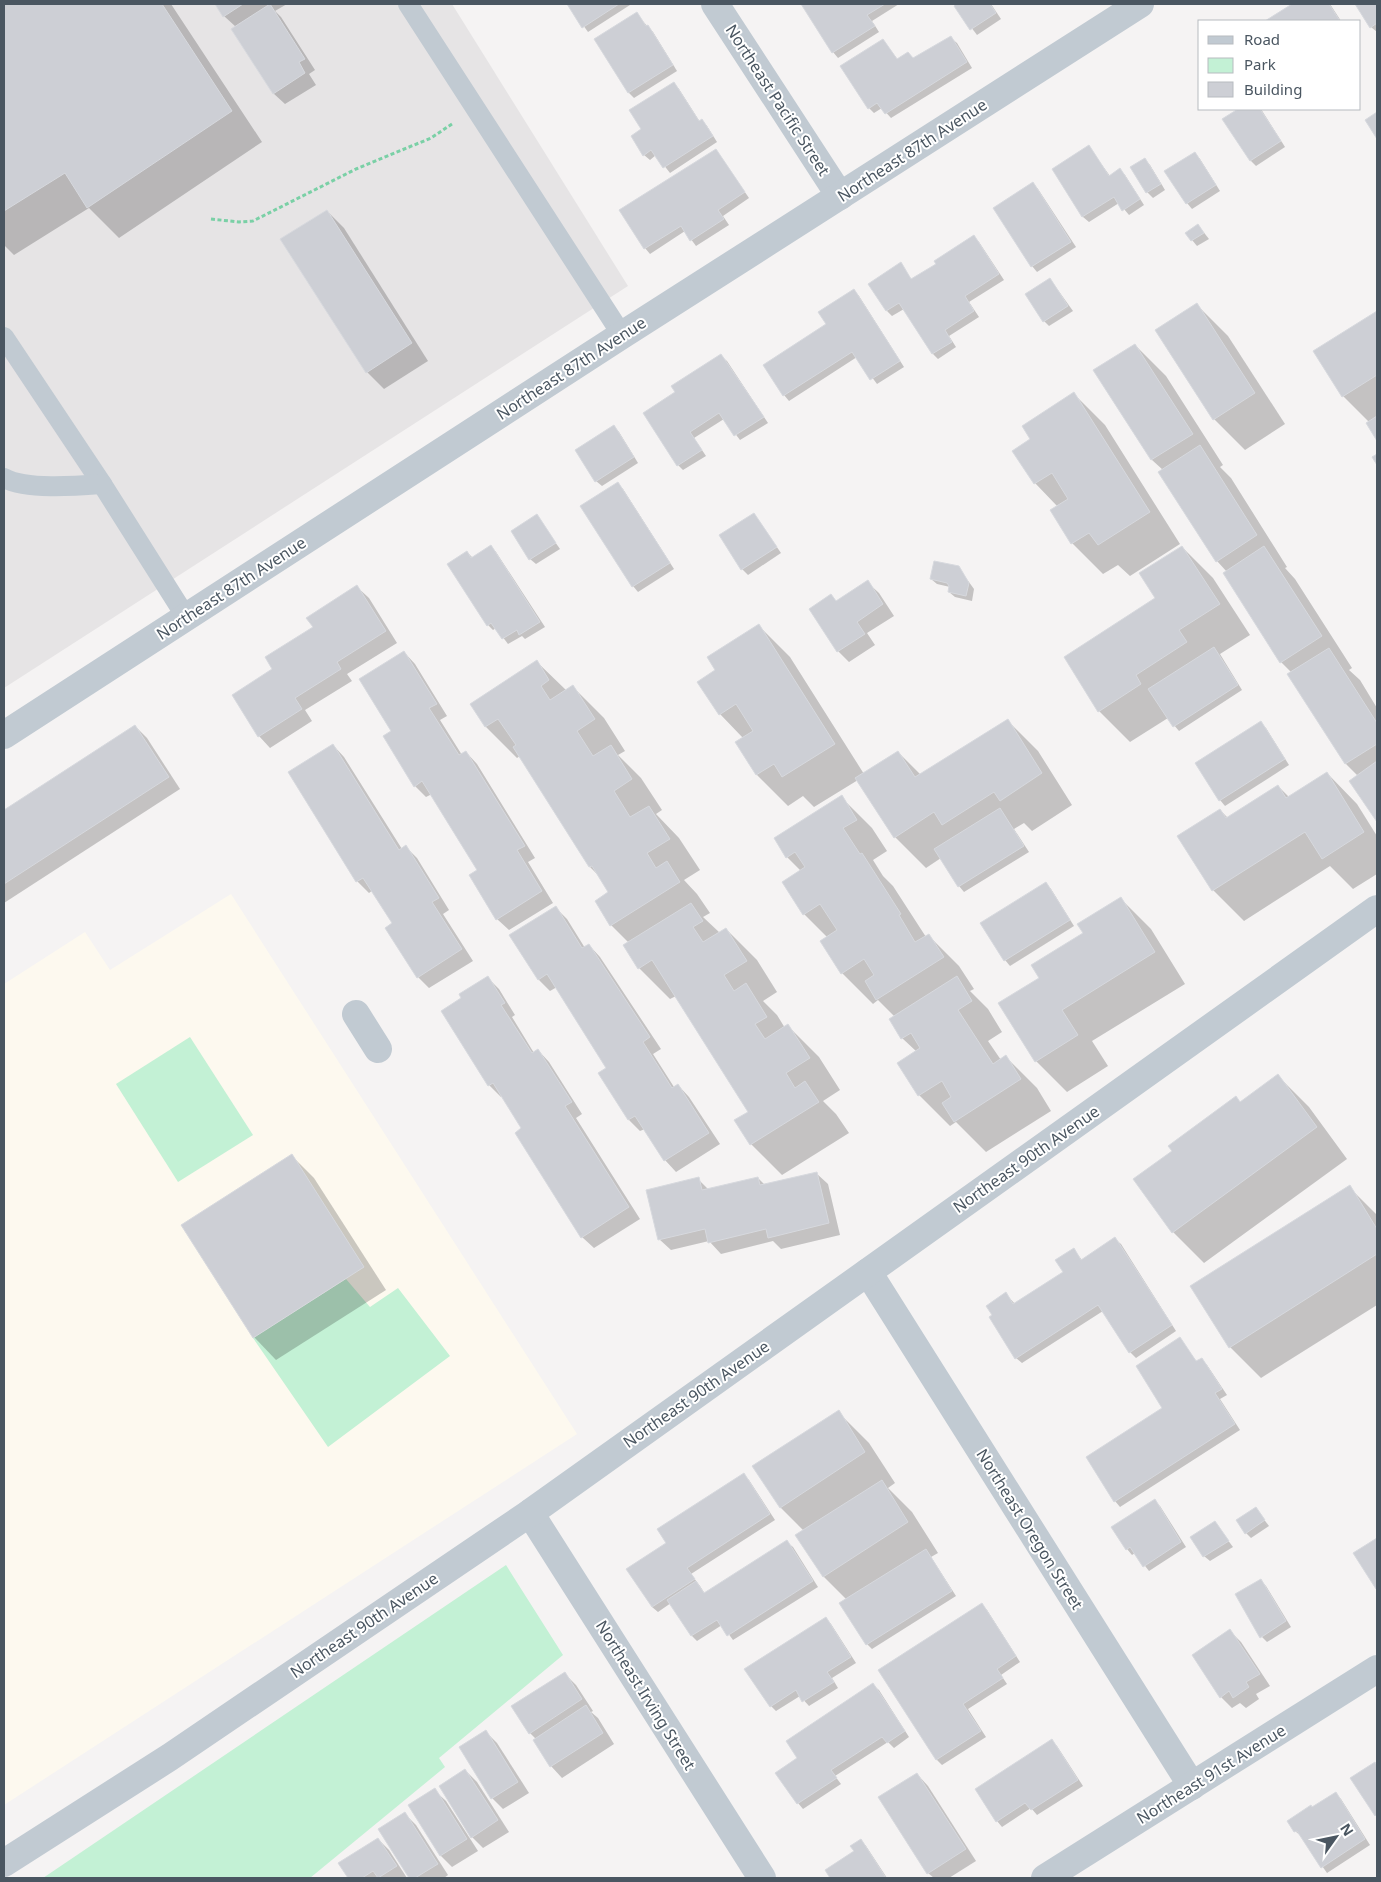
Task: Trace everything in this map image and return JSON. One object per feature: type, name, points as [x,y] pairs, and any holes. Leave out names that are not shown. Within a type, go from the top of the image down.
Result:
[{"type":"street","name":"Northeast Pacific Street","points":[[715,4],[840,196]]},
{"type":"street","name":"Northeast 87th Avenue","points":[[4,735],[622,335],[1140,4]]},
{"type":"street","name":"Northeast 90th Avenue","points":[[4,1863],[170,1757],[530,1513],[1377,909]]},
{"type":"street","points":[[356,1014],[378,1049]]},
{"type":"street","name":"Northeast Oregon Street","points":[[868,1272],[1192,1786]]},
{"type":"street","name":"Northeast Irving Street","points":[[530,1513],[762,1878]]},
{"type":"street","name":"Northeast 91st Avenue","points":[[1045,1878],[1377,1669]]},
{"type":"lane","points":[[408,4],[622,335]]},
{"type":"lane","points":[[4,337],[102,484],[186,617]]},
{"type":"lane","points":[[4,478],[24,484],[71,486],[102,484]]},
{"type":"path","points":[[211,219],[239,222],[253,221],[356,169],[431,138],[476,108]]},
{"type":"shaded area","points":[[4,4],[452,4],[628,286],[4,688]]},
{"type":"shaded area","points":[[231,894],[577,1434],[4,1805],[4,984],[85,932],[110,970]]},
{"type":"green space","points":[[190,1037],[253,1135],[178,1182],[116,1084]]},
{"type":"green space","points":[[346,1279],[370,1307],[398,1288],[450,1356],[328,1447],[253,1338]]},
{"type":"green space","points":[[506,1565],[563,1655],[439,1758],[445,1767],[310,1878],[43,1878]]},
{"type":"building","points":[[4,4],[162,4],[232,111],[87,208],[65,173],[4,211]]},
{"type":"building","points":[[215,4],[243,4],[223,17]]},
{"type":"building","points":[[270,4],[305,59],[299,62],[305,73],[273,94],[231,29]]},
{"type":"building","points":[[567,4],[619,4],[582,28]]},
{"type":"building","points":[[801,4],[885,4],[867,15],[875,26],[832,53]]},
{"type":"building","points":[[956,4],[990,4],[996,13],[970,30],[954,6]]},
{"type":"building","points":[[1292,4],[1329,4],[1339,20],[1267,20]]},
{"type":"building","points":[[1355,4],[1377,4],[1377,23],[1370,28]]},
{"type":"building","points":[[637,12],[646,26],[648,25],[673,65],[628,93],[594,39]]},
{"type":"building","points":[[951,36],[967,62],[885,114],[877,103],[868,109],[840,66],[883,39],[897,59],[908,52],[913,58]]},
{"type":"building","points":[[674,82],[699,121],[702,119],[713,136],[663,168],[651,150],[643,156],[631,136],[641,129],[629,110]]},
{"type":"building","points":[[1236,110],[1261,110],[1281,141],[1250,161],[1222,119]]},
{"type":"building","points":[[1377,112],[1377,139],[1365,120]]},
{"type":"building","points":[[1089,145],[1109,176],[1120,168],[1140,199],[1122,211],[1114,197],[1082,217],[1052,169]]},
{"type":"building","points":[[716,149],[745,192],[718,210],[724,219],[690,241],[681,226],[644,249],[619,210]]},
{"type":"building","points":[[1195,152],[1216,185],[1186,204],[1164,171]]},
{"type":"building","points":[[1145,158],[1161,184],[1146,193],[1130,167]]},
{"type":"building","points":[[1033,182],[1071,242],[1031,267],[993,208]]},
{"type":"building","points":[[327,210],[412,343],[366,373],[280,239]]},
{"type":"building","points":[[1198,224],[1204,233],[1191,241],[1185,233]]},
{"type":"building","points":[[974,235],[999,274],[965,296],[974,311],[945,330],[952,342],[932,354],[899,303],[886,311],[868,284],[901,262],[911,279],[936,264],[934,261]]},
{"type":"building","points":[[1050,278],[1068,306],[1043,322],[1025,294]]},
{"type":"building","points":[[854,289],[900,361],[870,380],[852,352],[783,396],[763,365],[826,324],[818,312]]},
{"type":"building","points":[[1197,303],[1255,393],[1213,420],[1155,330]]},
{"type":"building","points":[[1377,311],[1377,375],[1342,397],[1313,351]]},
{"type":"building","points":[[1135,344],[1193,434],[1151,460],[1093,370]]},
{"type":"building","points":[[721,354],[764,417],[734,436],[719,413],[690,432],[702,450],[677,466],[643,413],[675,392],[671,386]]},
{"type":"building","points":[[1074,392],[1150,512],[1098,545],[1089,533],[1071,544],[1050,510],[1068,499],[1052,473],[1034,484],[1012,451],[1030,439],[1022,426]]},
{"type":"building","points":[[1377,416],[1377,441],[1366,423]]},
{"type":"building","points":[[614,425],[634,457],[595,482],[575,450]]},
{"type":"building","points":[[1200,445],[1257,535],[1216,562],[1158,472]]},
{"type":"building","points":[[1377,454],[1377,465],[1372,457]]},
{"type":"building","points":[[618,482],[670,563],[632,587],[580,506]]},
{"type":"building","points":[[754,513],[777,547],[741,570],[719,535]]},
{"type":"building","points":[[537,514],[556,543],[529,560],[511,531]]},
{"type":"building","points":[[491,545],[540,622],[519,635],[517,630],[502,639],[491,623],[487,626],[447,564],[467,551],[471,558]]},
{"type":"building","points":[[1182,546],[1220,604],[1179,630],[1187,642],[1136,675],[1141,684],[1098,712],[1064,657],[1155,598],[1139,573]]},
{"type":"building","points":[[1264,546],[1322,636],[1280,663],[1223,573]]},
{"type":"building","points":[[934,561],[959,566],[969,583],[966,596],[948,592],[949,586],[947,583],[930,579]]},
{"type":"building","points":[[868,580],[883,604],[857,622],[865,634],[837,652],[809,609],[831,594],[836,601]]},
{"type":"building","points":[[357,585],[386,631],[337,662],[341,669],[295,698],[302,709],[258,737],[232,695],[272,669],[265,657],[313,627],[306,618]]},
{"type":"building","points":[[759,624],[835,744],[782,777],[774,764],[756,775],[735,742],[753,731],[736,704],[719,715],[697,682],[715,670],[707,657]]},
{"type":"building","points":[[1214,647],[1238,685],[1173,727],[1148,689]]},
{"type":"building","points":[[1329,648],[1377,723],[1377,744],[1345,764],[1287,674]]},
{"type":"building","points":[[404,651],[437,704],[429,708],[459,755],[466,751],[525,846],[517,850],[542,891],[496,920],[469,875],[477,870],[422,781],[414,787],[383,736],[391,731],[359,679]]},
{"type":"building","points":[[537,660],[549,680],[541,686],[550,700],[573,685],[595,719],[577,731],[593,756],[611,745],[632,779],[614,791],[630,817],[649,806],[670,839],[647,853],[656,868],[667,861],[680,882],[610,926],[595,901],[608,892],[592,866],[589,867],[513,747],[516,745],[498,719],[485,727],[470,704]]},
{"type":"building","points":[[1008,719],[1042,773],[1000,801],[994,792],[942,825],[934,812],[894,838],[855,778],[898,751],[915,777]]},
{"type":"building","points":[[1261,721],[1285,759],[1219,801],[1195,763]]},
{"type":"building","points":[[135,725],[169,777],[4,884],[4,810]]},
{"type":"building","points":[[333,744],[399,850],[406,845],[439,898],[432,902],[462,949],[417,978],[385,928],[392,923],[363,878],[356,882],[288,772]]},
{"type":"building","points":[[1377,761],[1377,822],[1349,781]]},
{"type":"building","points":[[1327,772],[1364,832],[1322,859],[1305,832],[1212,891],[1177,836],[1220,809],[1226,818],[1278,785],[1286,798]]},
{"type":"building","points":[[842,795],[857,820],[843,828],[860,854],[862,853],[901,914],[899,915],[915,942],[929,934],[944,957],[876,1000],[865,981],[874,975],[864,959],[841,974],[820,941],[837,930],[820,904],[803,915],[782,882],[805,867],[795,852],[786,858],[774,838]]},
{"type":"building","points":[[1000,808],[1024,846],[958,887],[934,849]]},
{"type":"building","points":[[1046,882],[1070,920],[1004,961],[980,923]]},
{"type":"building","points":[[1121,897],[1155,952],[1062,1010],[1078,1035],[1035,1062],[998,1003],[1039,978],[1031,965],[1083,933],[1077,924]]},
{"type":"building","points":[[691,903],[703,921],[693,927],[703,942],[726,928],[747,961],[724,975],[734,991],[746,983],[767,1017],[755,1024],[765,1039],[788,1024],[810,1058],[786,1073],[795,1088],[805,1081],[819,1102],[750,1145],[734,1120],[748,1112],[652,960],[638,969],[623,945]]},
{"type":"building","points":[[556,906],[582,948],[589,944],[650,1037],[643,1042],[672,1088],[678,1084],[709,1133],[664,1161],[635,1116],[628,1120],[598,1073],[606,1068],[547,974],[538,980],[509,935]]},
{"type":"building","points":[[488,976],[505,1003],[501,1005],[532,1053],[538,1049],[572,1102],[565,1106],[629,1207],[581,1238],[515,1133],[521,1128],[493,1083],[488,1086],[441,1011],[461,998],[459,994]]},
{"type":"building","points":[[957,976],[972,1001],[958,1010],[993,1064],[1006,1055],[1021,1079],[954,1122],[942,1103],[951,1097],[942,1081],[918,1096],[897,1063],[920,1048],[911,1033],[901,1039],[889,1019]]},
{"type":"building","points":[[1278,1074],[1317,1127],[1172,1233],[1133,1179],[1172,1151],[1168,1146],[1236,1096],[1240,1102]]},
{"type":"building","points":[[292,1154],[364,1267],[253,1338],[181,1225]]},
{"type":"building","points":[[817,1172],[829,1223],[768,1238],[766,1229],[708,1243],[705,1229],[658,1240],[646,1190],[699,1177],[702,1190],[758,1177],[760,1185]]},
{"type":"building","points":[[1350,1185],[1377,1229],[1377,1254],[1229,1348],[1190,1286]]},
{"type":"building","points":[[1115,1237],[1172,1325],[1129,1353],[1098,1305],[1015,1359],[989,1317],[992,1315],[986,1306],[1006,1292],[1013,1304],[1063,1272],[1055,1260],[1074,1248],[1081,1260]]},
{"type":"building","points":[[1180,1337],[1196,1361],[1202,1358],[1222,1389],[1215,1393],[1235,1424],[1114,1502],[1086,1457],[1162,1408],[1136,1366]]},
{"type":"building","points":[[839,1410],[865,1452],[780,1508],[752,1466]]},
{"type":"building","points":[[744,1473],[770,1514],[687,1568],[695,1579],[652,1607],[626,1569],[666,1543],[657,1529]]},
{"type":"building","points":[[882,1480],[908,1522],[823,1577],[795,1535]]},
{"type":"building","points":[[1155,1499],[1181,1542],[1143,1567],[1130,1547],[1126,1550],[1111,1527]]},
{"type":"building","points":[[1256,1507],[1265,1520],[1245,1534],[1236,1520]]},
{"type":"building","points":[[1215,1521],[1229,1541],[1203,1557],[1190,1537]]},
{"type":"building","points":[[1377,1538],[1377,1588],[1376,1589],[1353,1553]]},
{"type":"building","points":[[787,1540],[813,1581],[727,1636],[717,1620],[691,1636],[667,1600],[696,1581],[704,1593]]},
{"type":"building","points":[[926,1549],[952,1591],[866,1645],[839,1603]]},
{"type":"building","points":[[1261,1579],[1286,1621],[1260,1638],[1235,1594]]},
{"type":"building","points":[[982,1603],[1016,1656],[997,1669],[1003,1678],[963,1704],[981,1731],[936,1760],[878,1670]]},
{"type":"building","points":[[826,1617],[851,1657],[827,1672],[834,1682],[802,1702],[796,1690],[770,1707],[744,1669]]},
{"type":"building","points":[[1230,1629],[1260,1674],[1246,1682],[1249,1687],[1233,1698],[1229,1691],[1220,1698],[1192,1655]]},
{"type":"building","points":[[565,1672],[582,1699],[529,1734],[511,1706]]},
{"type":"building","points":[[873,1683],[905,1731],[887,1743],[882,1737],[831,1770],[837,1778],[797,1804],[775,1773],[797,1758],[786,1741]]},
{"type":"building","points":[[586,1705],[603,1733],[550,1767],[533,1740]]},
{"type":"building","points":[[486,1730],[518,1782],[491,1799],[459,1747]]},
{"type":"building","points":[[1052,1739],[1078,1780],[1031,1810],[1025,1803],[996,1822],[975,1789]]},
{"type":"building","points":[[1375,1762],[1377,1766],[1377,1814],[1375,1816],[1350,1778]]},
{"type":"building","points":[[465,1769],[498,1820],[471,1838],[439,1786]]},
{"type":"building","points":[[917,1773],[966,1849],[927,1874],[878,1797]]},
{"type":"building","points":[[435,1788],[467,1839],[440,1856],[408,1805]]},
{"type":"building","points":[[1336,1792],[1365,1839],[1321,1868],[1297,1831],[1294,1832],[1287,1821],[1311,1805],[1312,1807]]},
{"type":"building","points":[[405,1812],[438,1864],[415,1878],[409,1878],[378,1829]]},
{"type":"building","points":[[378,1838],[397,1866],[378,1878],[373,1871],[362,1878],[348,1878],[338,1863]]},
{"type":"building","points":[[861,1839],[886,1878],[830,1878],[825,1870],[854,1851],[850,1846]]}]
